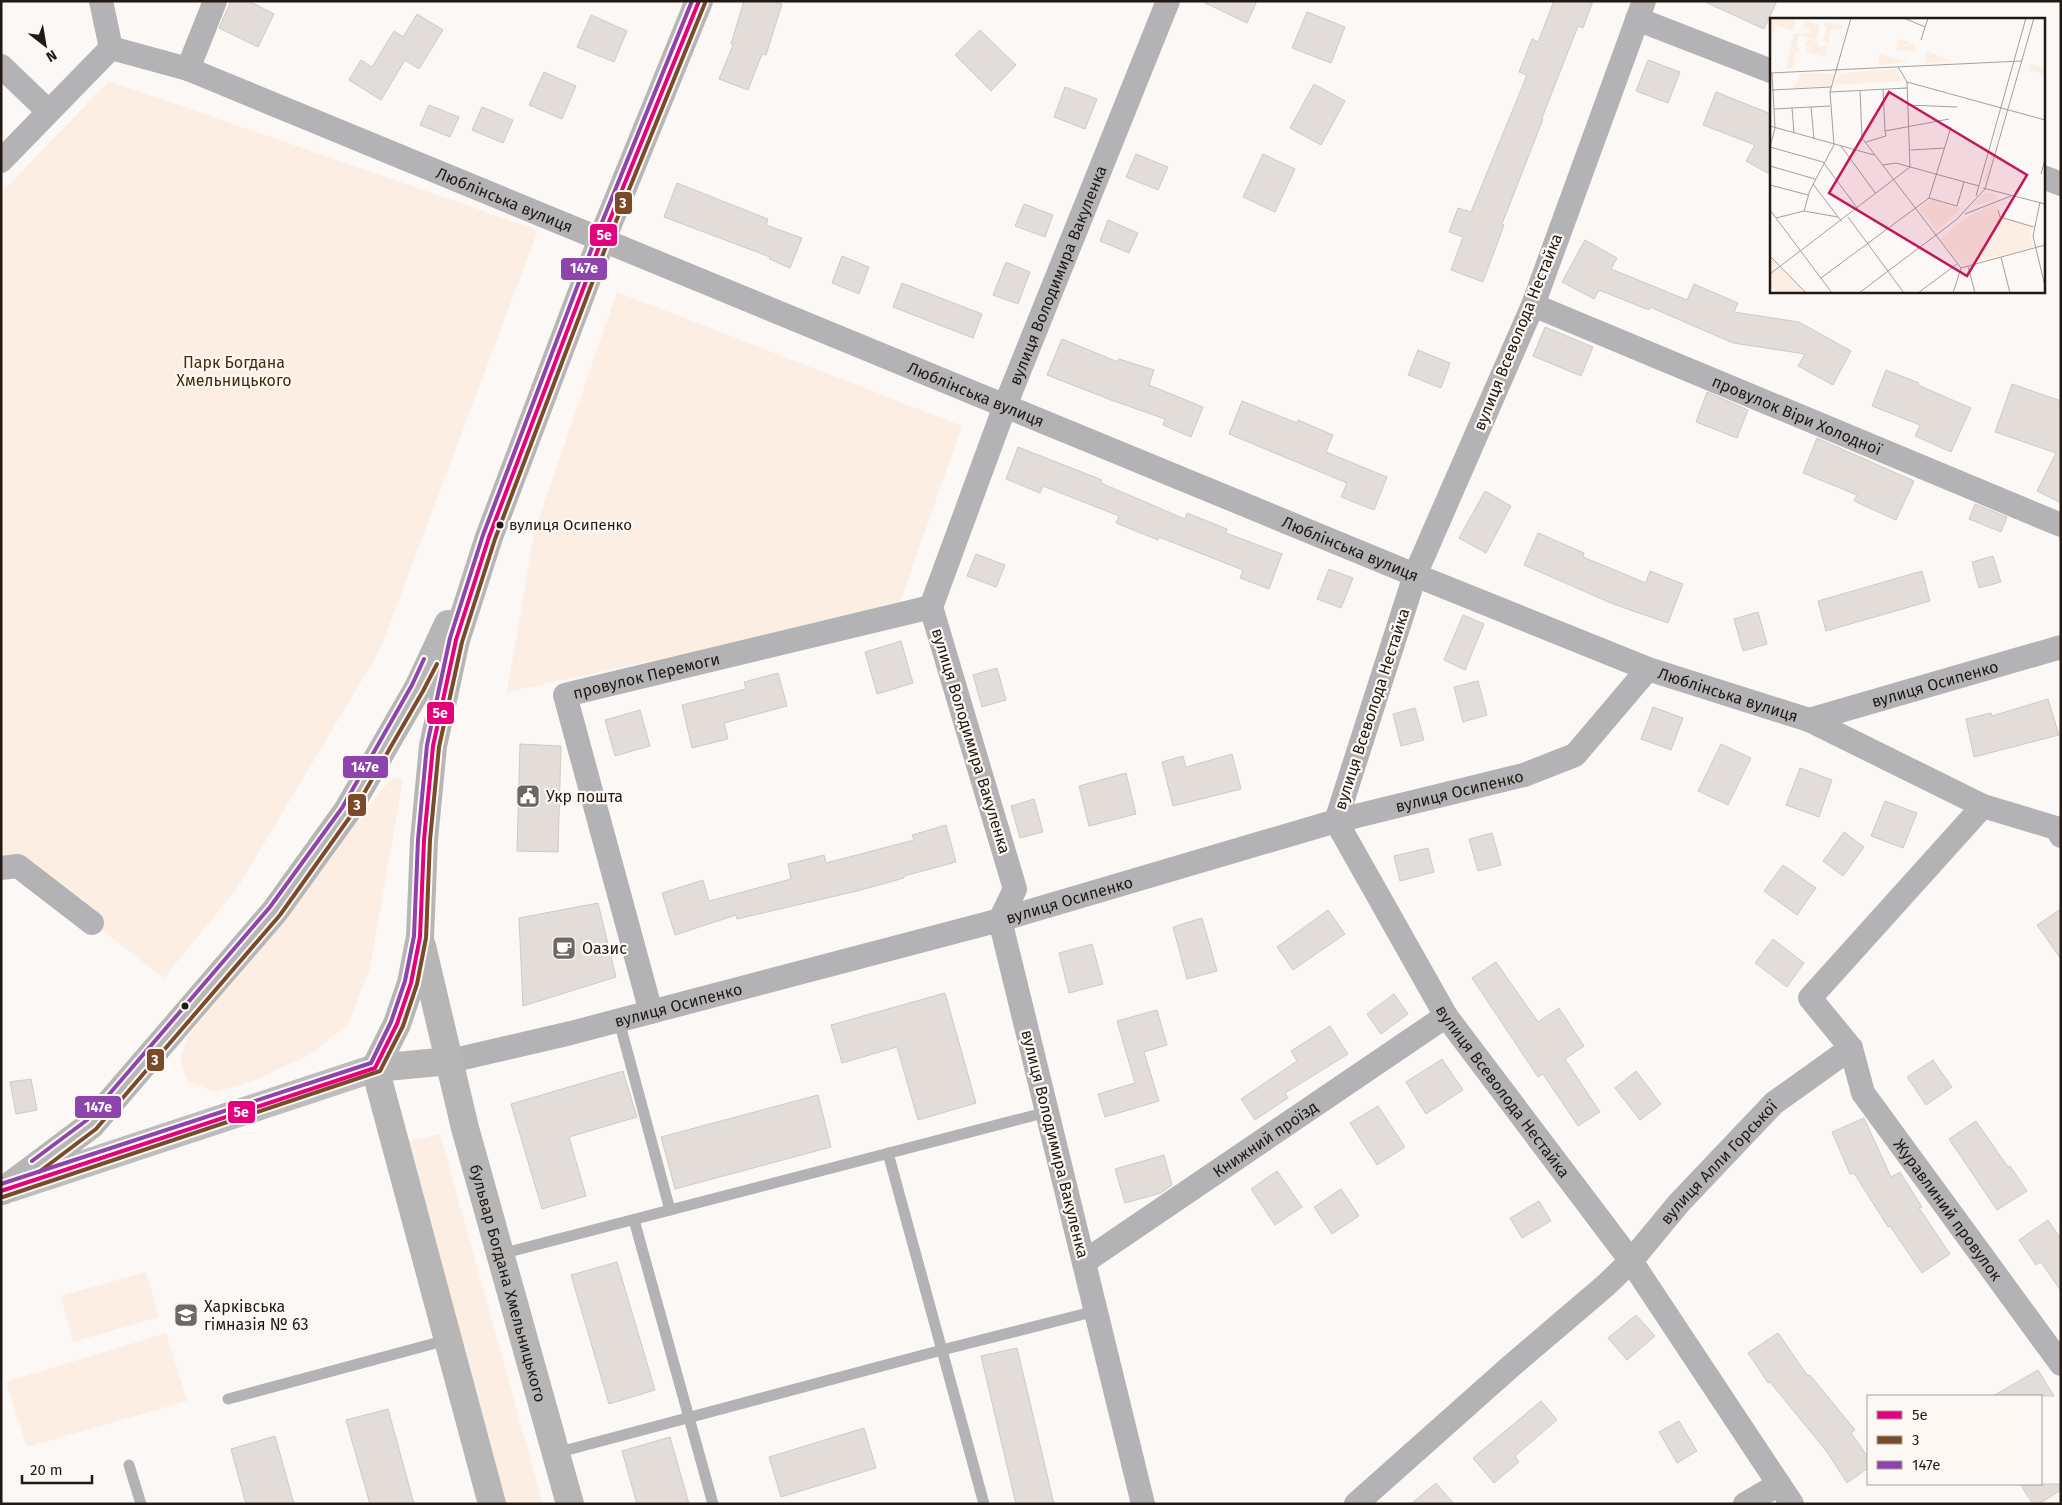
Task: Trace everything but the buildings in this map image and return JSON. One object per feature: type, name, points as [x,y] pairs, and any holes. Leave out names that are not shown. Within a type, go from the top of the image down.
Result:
[{"type":"main road","points":[[492,1504],[375,1068],[397,1024],[408,991],[420,937],[424,840],[433,746],[456,640],[489,537],[602,239],[699,1]]},
{"type":"main road","points":[[2,1191],[91,1125],[275,911],[347,811],[418,688],[489,537]]},
{"type":"main road","name":"бульвар Богдана Хмельницького","points":[[420,937],[466,1128],[570,1504]]},
{"type":"main road","points":[[2,1191],[375,1068],[450,1061]]},
{"type":"street","points":[[1,161],[111,48],[101,1]]},
{"type":"street","points":[[188,69],[215,1]]},
{"type":"street","name":"вулиця Володимира Вакуленка","points":[[1143,1504],[1000,920],[1015,888],[931,608],[1005,406],[1168,1]]},
{"type":"street","points":[[1641,10],[1770,71]]},
{"type":"street","name":"вулиця Всеволода Нестайка","points":[[1641,10],[1533,305],[1415,575],[1336,821],[1446,1016],[1631,1261],[1792,1504]]},
{"type":"street","name":"Люблінська вулиця","points":[[111,48],[188,69],[1415,575],[1648,669],[1809,720],[1983,806],[2056,828],[2061,836]]},
{"type":"street","points":[[1,66],[48,111]]},
{"type":"street","points":[[2044,177],[2061,184]]},
{"type":"street","name":"провулок Віри Холодної","points":[[1533,305],[2061,525]]},
{"type":"street","name":"провулок Перемоги","points":[[650,1012],[565,695],[931,608]]},
{"type":"street","name":"вулиця Осипенко","points":[[1809,720],[2061,647]]},
{"type":"street","name":"вулиця Осипенко","points":[[450,1061],[551,1038],[1000,920],[1336,821],[1524,775],[1575,755],[1648,669]]},
{"type":"street","points":[[1851,1048],[1810,998],[1983,806]]},
{"type":"street","points":[[1,868],[18,866],[92,922]]},
{"type":"street","name":"Книжний проїзд","points":[[1084,1262],[1446,1016]]},
{"type":"street","name":"вулиця Алли Горської","points":[[1356,1504],[1510,1367],[1605,1286],[1631,1261],[1679,1203],[1774,1103],[1851,1048]]},
{"type":"street","name":"Журавлиний провулок","points":[[1851,1048],[1863,1093],[2061,1364]]},
{"type":"street","points":[[1745,1504],[1779,1484]]},
{"type":"lane","points":[[619,1020],[670,1210]]},
{"type":"lane","points":[[501,1254],[1047,1112]]},
{"type":"lane","points":[[888,1153],[984,1504]]},
{"type":"lane","points":[[634,1220],[713,1504]]},
{"type":"lane","points":[[556,1453],[1096,1311]]},
{"type":"lane","points":[[228,1399],[448,1340]]},
{"type":"lane","points":[[129,1465],[141,1504]]},
{"type":"green space","name":"Парк Богдана Хмельницького","points":[[109,81],[538,230],[380,650],[238,887],[164,978],[18,866],[1,871],[1,193]]},
{"type":"green space","points":[[617,292],[962,426],[898,608],[507,692],[534,533]]},
{"type":"green space","points":[[397,777],[403,779],[370,968],[348,1024],[311,1054],[255,1080],[215,1092],[188,1081],[180,1058],[187,1038],[388,782]]},
{"type":"green space","points":[[440,1134],[543,1504],[503,1504],[404,1143]]},
{"type":"green space","points":[[146,1272],[159,1317],[73,1342],[61,1296]]},
{"type":"green space","points":[[166,1333],[187,1401],[27,1447],[6,1382]]},
{"type":"transit line","name":"147е","points":[[1,1184],[371,1063],[391,1022],[405,981],[414,936],[418,840],[427,745],[450,638],[483,535],[596,237],[692,1]]},
{"type":"transit line","name":"5е","points":[[1,1191],[375,1068],[397,1024],[411,983],[420,937],[424,840],[433,746],[456,640],[489,537],[602,239],[699,1]]},
{"type":"transit line","name":"3","points":[[3,1197],[380,1071],[403,1026],[417,984],[426,938],[430,840],[439,747],[462,642],[495,539],[608,241],[705,3]]},
{"type":"transit line","name":"147е","points":[[32,1161],[87,1120],[270,907],[342,808],[412,685],[424,659]]},
{"type":"transit line","name":"3","points":[[39,1172],[96,1129],[280,915],[352,814],[437,664]]},
{"type":"place","name":"вулиця Осипенко","points":[[500,525]]},
{"type":"place","name":"Укр пошта","points":[[528,796]]},
{"type":"place","name":"Оазис","points":[[564,948]]},
{"type":"place","name":"Харківська гімназія № 63","points":[[186,1315]]}]
